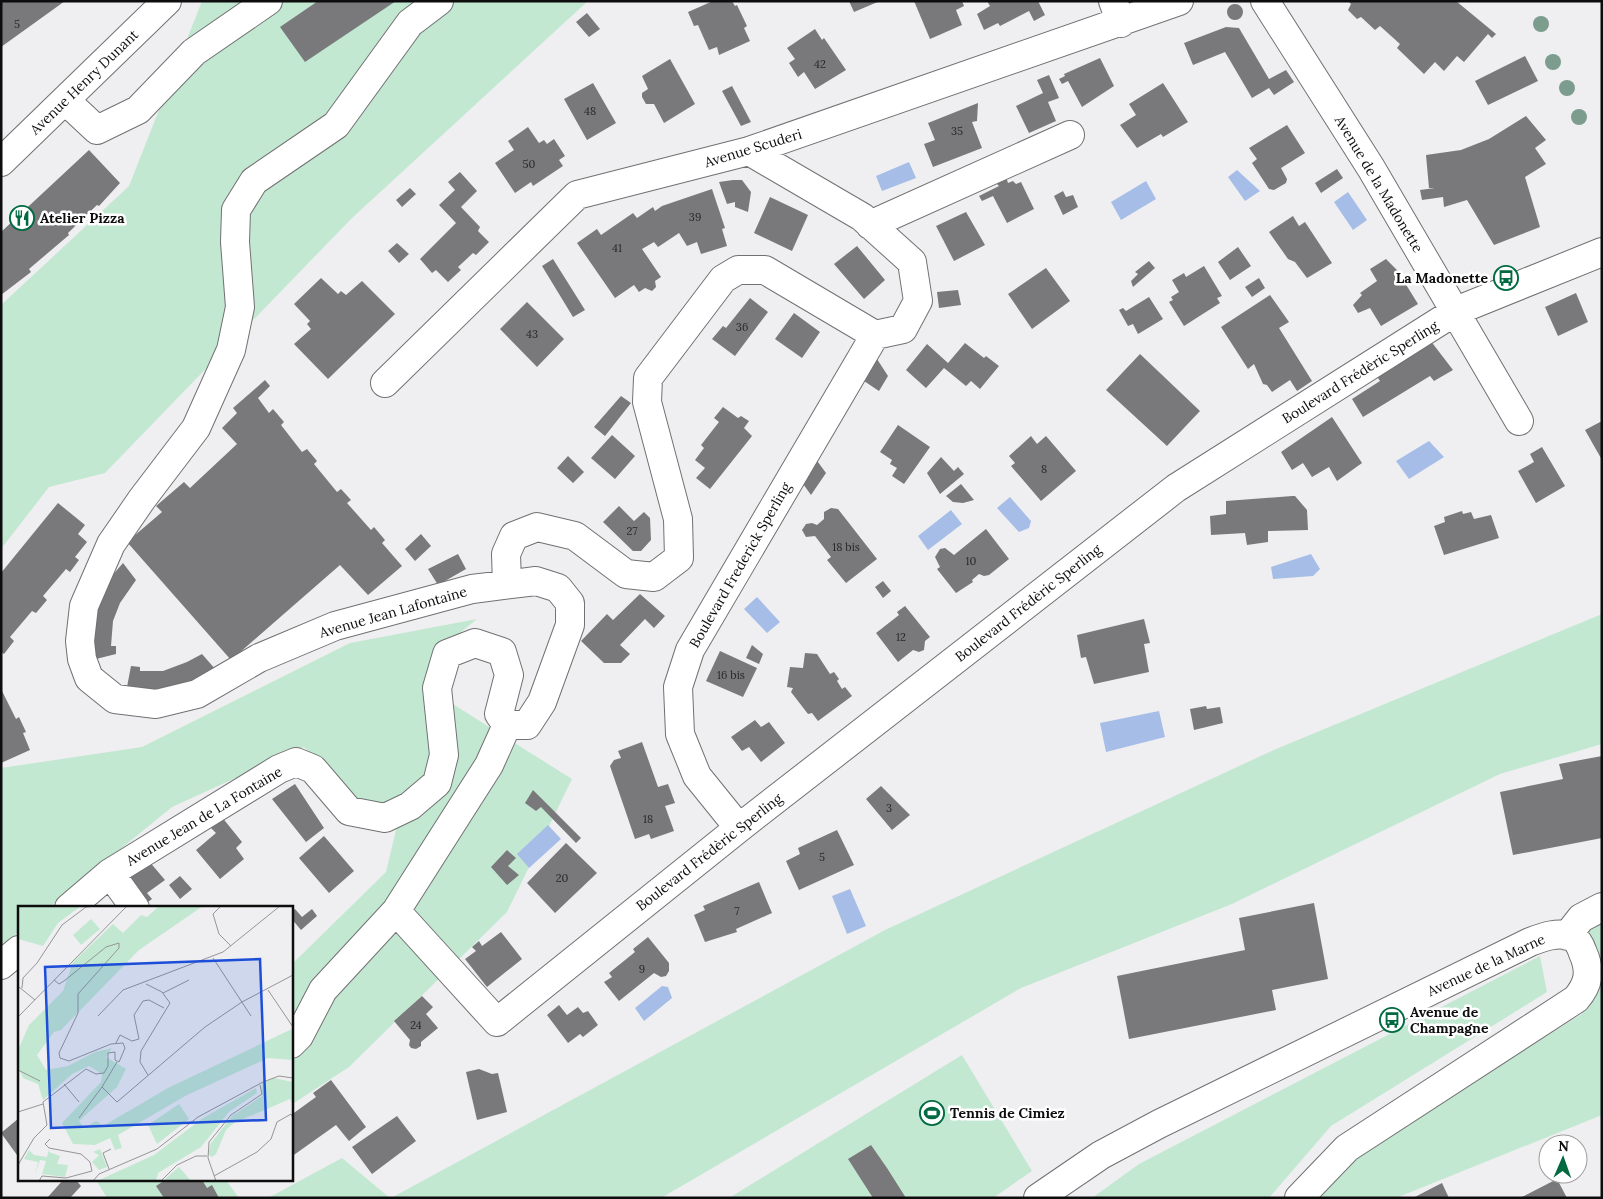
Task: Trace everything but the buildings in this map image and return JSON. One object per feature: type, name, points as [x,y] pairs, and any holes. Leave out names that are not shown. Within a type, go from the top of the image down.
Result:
[{"type":"street","name":"Avenue Henry Dunant","points":[[1,162],[167,1]]},
{"type":"street","points":[[66,101],[97,130],[138,110],[194,52],[268,1]]},
{"type":"street","name":"Avenue Jean Lafontaine","points":[[439,1],[410,23],[336,126],[254,181],[236,210],[235,242],[240,307],[231,350],[196,428],[142,499],[111,544],[84,606],[80,641],[82,659],[90,678],[115,699],[156,704],[197,694],[259,658],[335,626],[472,589],[507,583]]},
{"type":"street","name":"Avenue Scuderi","points":[[385,383],[576,195],[749,151],[1117,12],[1179,1]]},
{"type":"street","name":"Avenue de la Madonette","points":[[1265,1],[1371,168],[1519,421]]},
{"type":"street","points":[[870,225],[1070,135]]},
{"type":"street","points":[[292,1043],[299,1036],[323,990],[396,911],[489,765],[507,725],[527,725],[542,702],[570,625],[570,603],[558,588],[536,581],[507,583],[506,554],[514,536],[537,527],[575,536],[626,574],[654,577],[679,558],[678,519],[647,402],[648,378],[723,279],[738,270],[764,270],[875,335],[903,328],[918,301],[912,262],[862,217],[749,151]]},
{"type":"street","name":"Boulevard Frédèric Sperling","points":[[396,911],[497,1022],[739,828],[1176,488],[1456,311],[1602,252]]},
{"type":"street","name":"Boulevard Frederick Sperling","points":[[739,828],[697,776],[680,734],[678,687],[690,650],[875,335]]},
{"type":"street","name":"Avenue Jean de La Fontaine","points":[[71,906],[110,873],[278,769],[296,762],[313,769],[349,811],[385,818],[410,806],[437,783],[444,754],[437,688],[448,654],[475,643],[502,652],[509,675],[499,714],[507,725]]},
{"type":"street","points":[[110,873],[134,906]]},
{"type":"street","points":[[1299,1198],[1347,1148],[1576,999],[1584,991],[1589,970],[1576,940],[1567,936],[1581,918],[1602,907]]},
{"type":"street","name":"Avenue de la Marne","points":[[1038,1198],[1101,1155],[1160,1124],[1530,942],[1542,937],[1567,936]]},
{"type":"street","points":[[1,965],[18,951]]},
{"type":"green space","points":[[202,1],[588,1],[351,219],[105,473],[49,487],[1,549],[1,305],[129,186]]},
{"type":"green space","points":[[1602,614],[1602,744],[1500,774],[1232,904],[1021,988],[661,1198],[391,1198],[885,930],[1276,749]]},
{"type":"green space","points":[[477,619],[445,645],[429,689],[572,779],[507,912],[349,1067],[292,1104],[292,964],[386,872],[401,809],[367,810],[304,747],[172,807],[50,906],[18,906],[18,933],[1,946],[1,768],[142,747],[350,643]]},
{"type":"green space","points":[[1602,914],[1602,1115],[1555,1134],[1538,1134],[1538,1141],[1396,1198],[1318,1198],[1354,1156],[1582,1014],[1600,971],[1585,921]]},
{"type":"green space","points":[[1540,956],[1547,992],[1331,1126],[1269,1198],[1092,1198],[1139,1164]]},
{"type":"green space","name":"Tennis de Cimiez","points":[[962,1055],[1032,1171],[993,1198],[729,1198]]},
{"type":"green space","points":[[342,1158],[390,1198],[268,1198]]},
{"type":"green space","points":[[97,1182],[227,1182],[239,1198],[107,1198]]},
{"type":"water","points":[[909,162],[916,178],[882,191],[876,176]]},
{"type":"water","points":[[1237,170],[1260,191],[1245,201],[1228,177]]},
{"type":"water","points":[[1146,181],[1156,199],[1121,220],[1111,202]]},
{"type":"water","points":[[1348,192],[1367,220],[1353,230],[1334,202]]},
{"type":"water","points":[[1429,441],[1444,457],[1409,479],[1396,461]]},
{"type":"water","points":[[1010,497],[1031,521],[1029,528],[1019,532],[997,508]]},
{"type":"water","points":[[951,510],[962,524],[928,550],[918,536]]},
{"type":"water","points":[[1311,554],[1320,569],[1313,576],[1273,579],[1271,567]]},
{"type":"water","points":[[757,597],[780,622],[767,633],[744,609]]},
{"type":"water","points":[[1159,711],[1165,737],[1106,752],[1100,723]]},
{"type":"water","points":[[548,825],[561,839],[529,868],[517,854]]},
{"type":"water","points":[[850,889],[866,926],[847,934],[832,896]]},
{"type":"water","points":[[662,986],[668,987],[672,998],[644,1021],[635,1008]]},
{"type":"place","name":"Atelier Pizza","points":[[22,218]]},
{"type":"place","name":"La Madonette","points":[[1506,278]]},
{"type":"place","name":"Avenue de Champagne","points":[[1392,1020]]},
{"type":"place","name":"Tennis de Cimiez","points":[[932,1113]]}]
